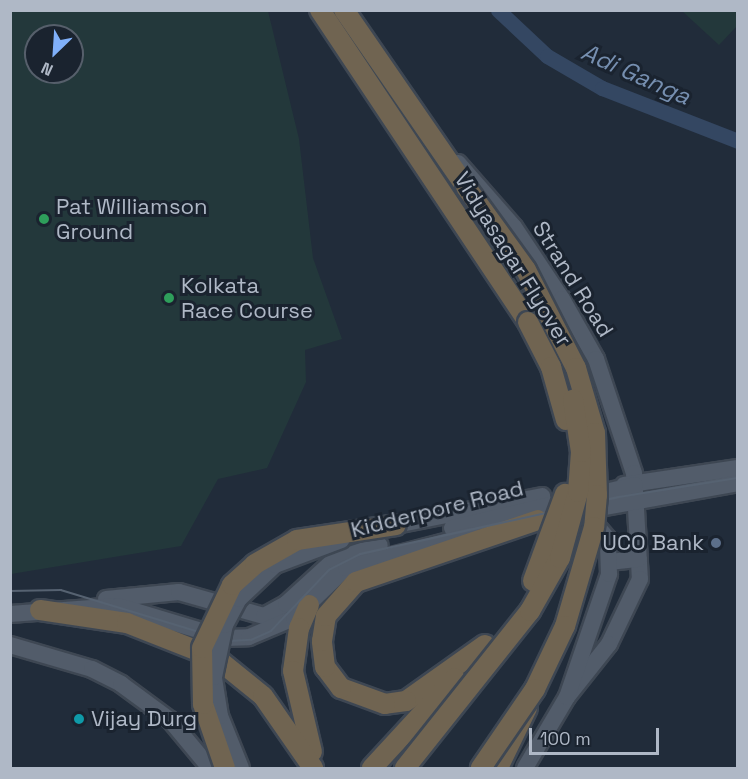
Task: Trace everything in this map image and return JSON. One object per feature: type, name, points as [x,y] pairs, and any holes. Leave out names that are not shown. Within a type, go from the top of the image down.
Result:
[{"type":"highway","name":"Vidyasagar Flyover","points":[[320,10],[449,198],[528,322],[561,395],[568,478],[561,517],[528,592],[484,645],[372,768]]},
{"type":"highway","name":"Vidyasagar Flyover","points":[[344,10],[552,315],[576,368],[595,433],[594,527],[565,626],[535,689],[481,768]]},
{"type":"highway","points":[[405,768],[530,610],[573,523],[581,452],[574,404],[563,365],[523,291],[449,198]]},
{"type":"highway","points":[[484,645],[434,684],[396,702],[364,699],[341,688],[326,667],[326,616],[339,596],[376,572],[538,520]]},
{"type":"highway","points":[[225,768],[203,704],[202,648],[232,585],[255,564],[297,540],[396,525]]},
{"type":"highway","points":[[309,605],[294,650],[295,690],[315,768]]},
{"type":"highway","points":[[49,609],[127,623],[165,636],[216,658],[263,696],[315,768]]},
{"type":"highway","points":[[498,768],[535,689]]},
{"type":"main road","name":"Strand Road","points":[[412,110],[514,227],[562,299],[611,395],[635,485],[640,579],[609,644],[567,697]]},
{"type":"main road","points":[[241,768],[220,716],[214,677],[217,647],[239,599],[275,565],[305,551],[396,525],[513,502],[738,468]]},
{"type":"main road","name":"Kidderpore Road","points":[[49,609],[118,606],[225,638],[309,605],[334,578],[366,559],[609,505],[738,483]]},
{"type":"main road","name":"Kidderpore Road","points":[[275,620],[334,560],[353,551],[635,485]]},
{"type":"main road","points":[[525,768],[567,697],[598,618],[609,562],[603,527],[580,511]]},
{"type":"main road","points":[[609,562],[639,558]]},
{"type":"main road","name":"Kidderpore Road","points":[[10,614],[179,592],[250,615],[275,620]]},
{"type":"main road","points":[[10,645],[92,669],[121,684],[170,720],[210,768]]},
{"type":"green space","name":"Kolkata Race Course","points":[[10,11],[268,11],[299,139],[313,258],[342,339],[305,350],[306,382],[267,468],[218,479],[181,546],[11,574]]},
{"type":"green space","points":[[682,11],[737,11],[737,26],[719,45]]},
{"type":"waterway","name":"Adi Ganga","points":[[498,10],[547,56],[602,88],[738,141]]},
{"type":"tram line","points":[[10,591],[61,590],[229,641],[251,640],[271,631],[329,570],[360,554],[619,497],[738,478]]},
{"type":"place","name":"Pat Williamson Ground","points":[[44,219]]},
{"type":"place","name":"Kolkata Race Course","points":[[169,298]]},
{"type":"place","name":"UCO Bank","points":[[716,543]]},
{"type":"place","name":"Vijay Durg","points":[[79,719]]}]
